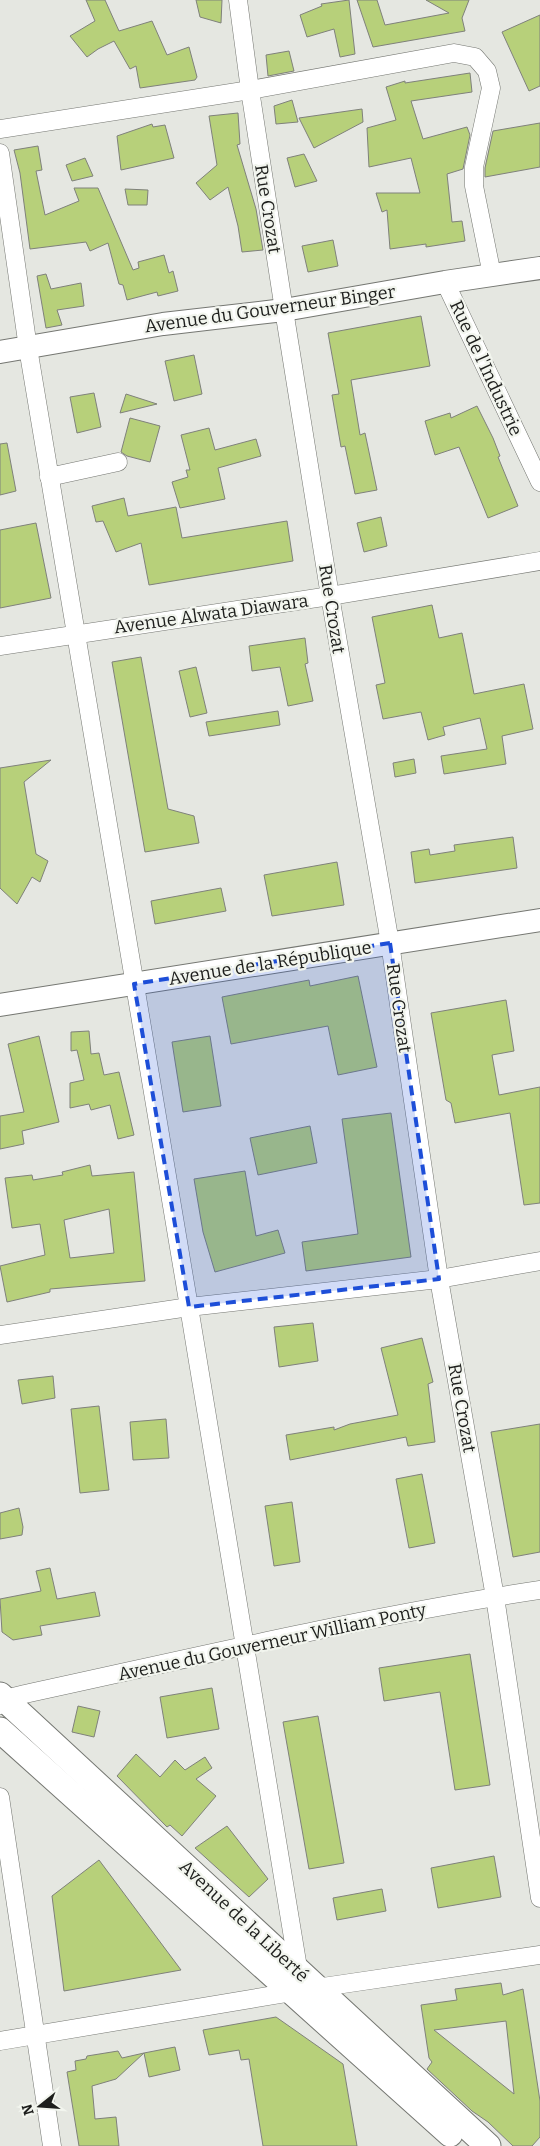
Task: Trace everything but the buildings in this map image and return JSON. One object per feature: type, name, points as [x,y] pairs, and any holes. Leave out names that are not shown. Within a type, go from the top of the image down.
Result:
[{"type":"main road","name":"Avenue de la Liberté","points":[[2,1700],[463,2146]]},
{"type":"main road","name":"Avenue de la Liberté","points":[[0,1730],[488,2146]]},
{"type":"street","name":"Rue Crozat","points":[[238,0],[284,310],[330,596],[390,943],[439,1279],[495,1597],[540,1898]]},
{"type":"street","points":[[0,129],[250,90],[454,53],[475,57],[487,71],[491,88],[474,167],[474,186],[492,275]]},
{"type":"street","points":[[0,153],[49,477],[302,1989]]},
{"type":"street","name":"Avenue du Gouverneur Binger","points":[[0,352],[163,324],[284,310],[445,282],[540,268]]},
{"type":"street","name":"Rue de l'Industrie","points":[[445,282],[540,482]]},
{"type":"street","points":[[49,477],[118,462]]},
{"type":"street","name":"Avenue Alwata Diawara","points":[[0,646],[330,596],[540,561]]},
{"type":"street","name":"Avenue de la République","points":[[0,1005],[540,920]]},
{"type":"street","points":[[0,1335],[189,1307],[439,1279],[540,1261]]},
{"type":"street","name":"Avenue du Gouverneur William Ponty","points":[[2,1700],[245,1646],[495,1597],[540,1590]]},
{"type":"street","points":[[0,1797],[34,2036],[52,2146]]},
{"type":"street","points":[[0,2041],[302,1989],[540,1955]]},
{"type":"highlighted area","points":[[390,943],[439,1279],[189,1307],[134,984]]}]
